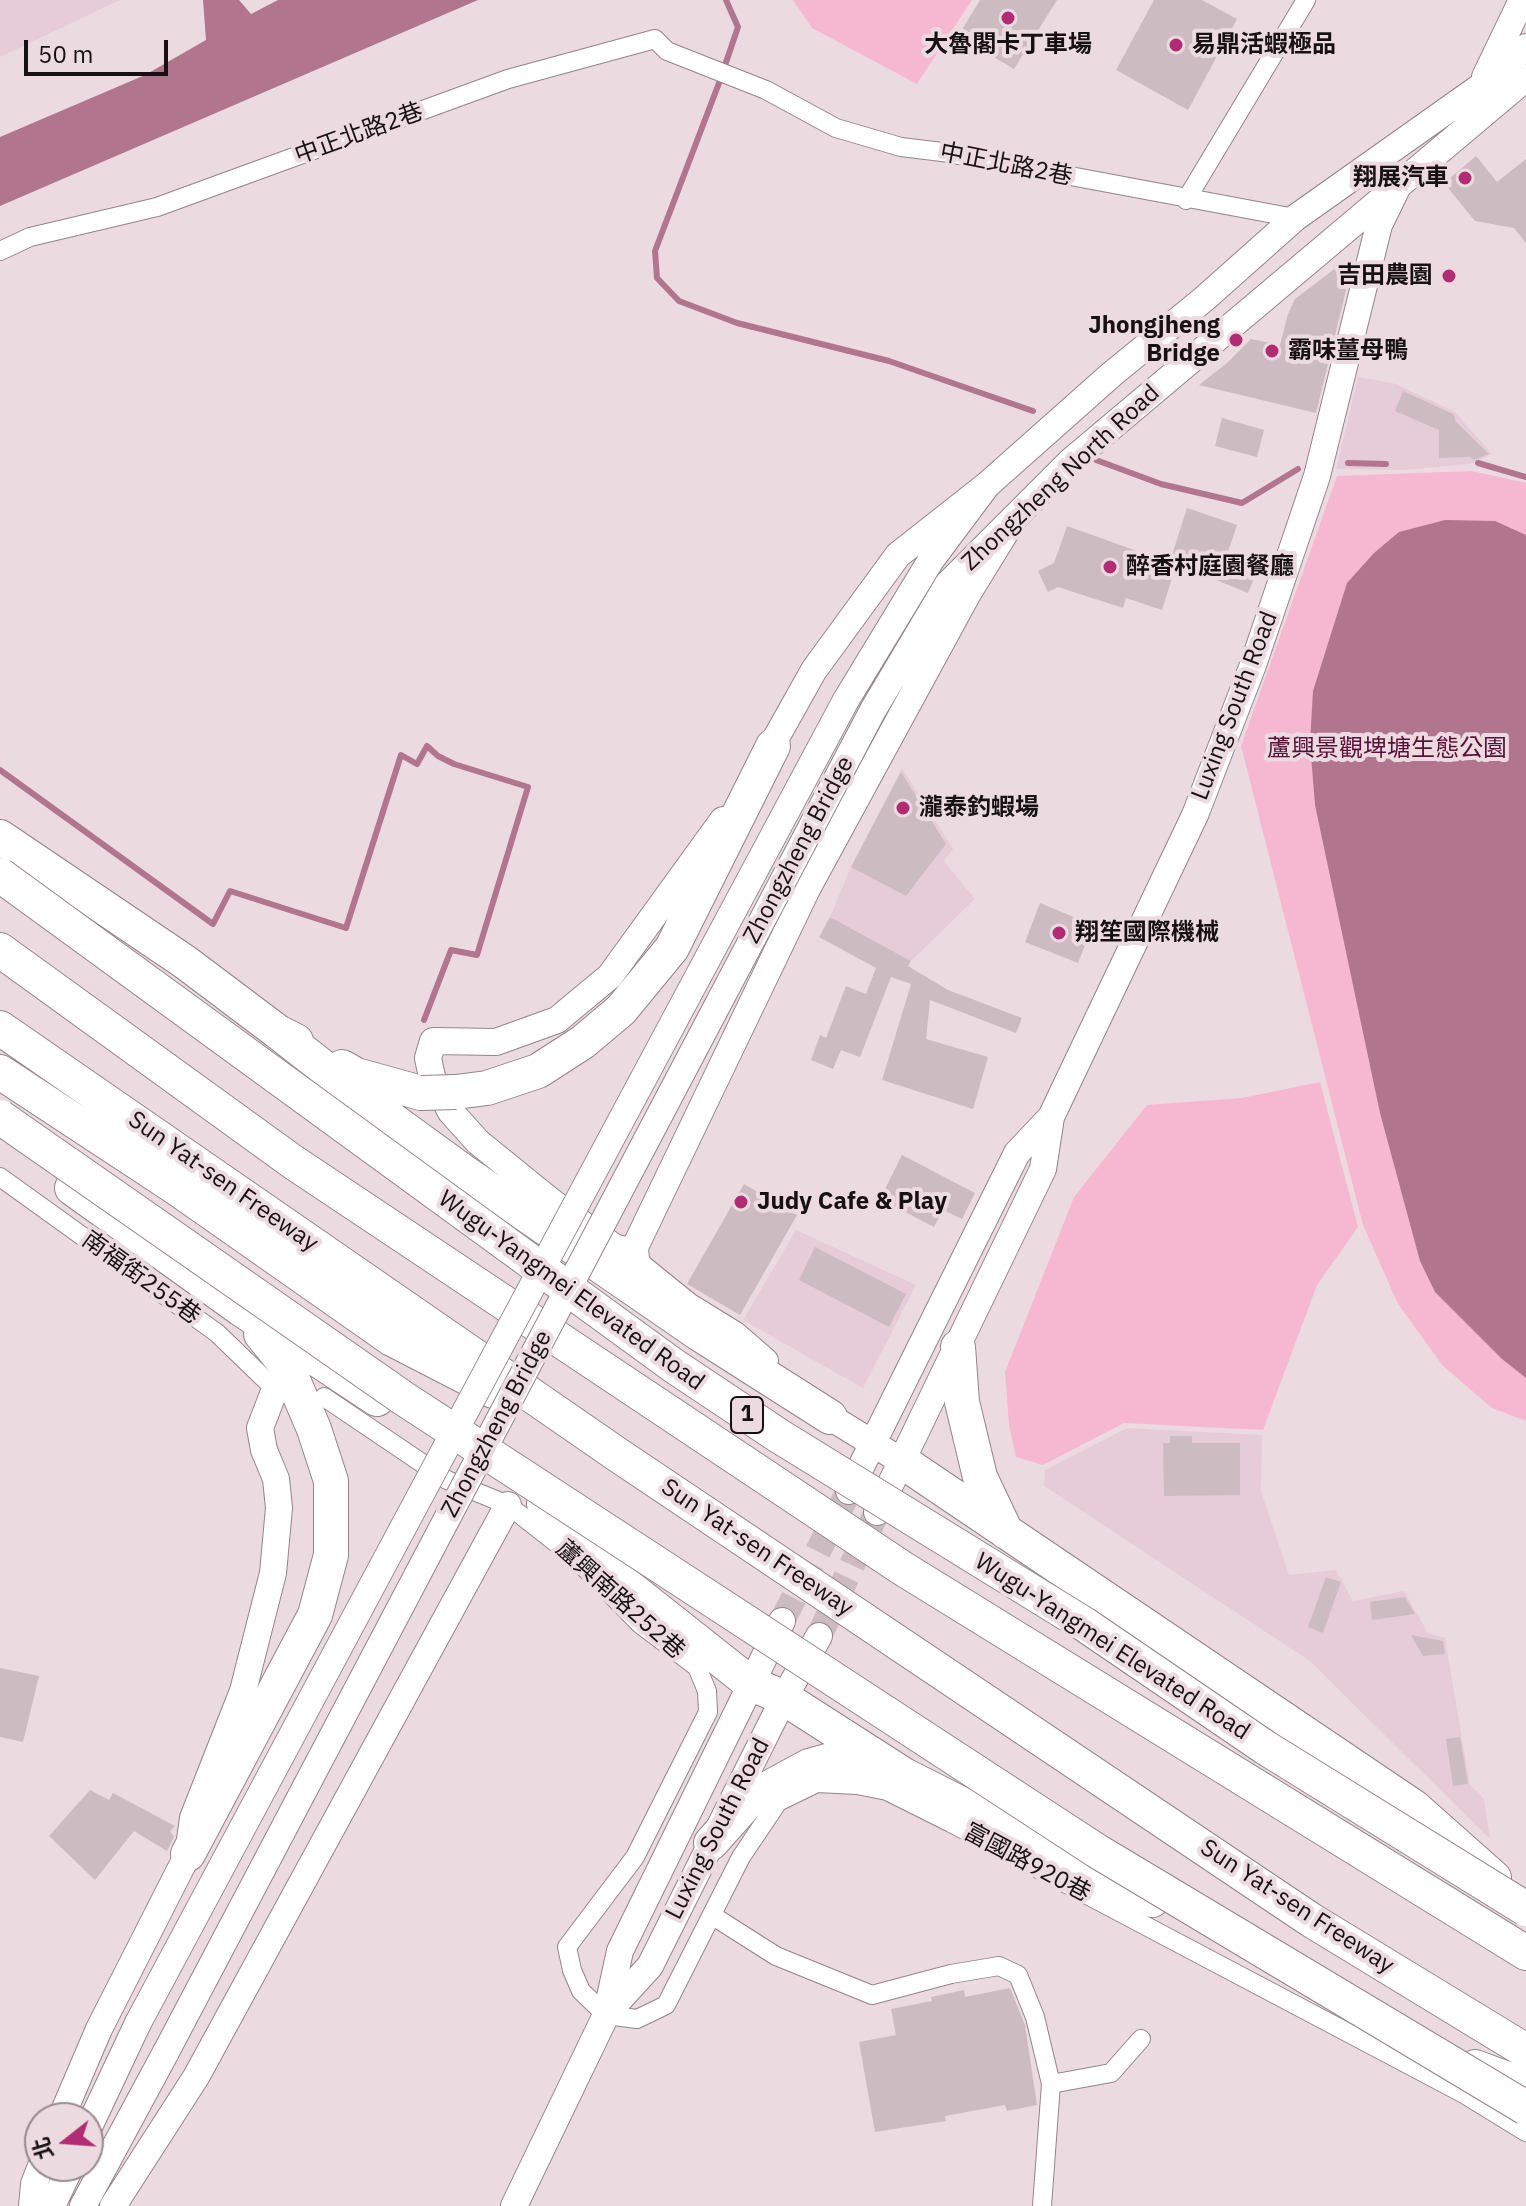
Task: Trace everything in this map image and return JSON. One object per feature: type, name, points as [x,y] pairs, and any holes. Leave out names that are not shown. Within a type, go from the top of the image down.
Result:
[{"type":"highway","points":[[278,1032],[356,1075],[421,1093],[487,1088],[538,1071],[583,1042],[621,1010],[672,948],[773,746]]},
{"type":"highway","points":[[0,837],[185,962],[365,1100],[489,1189],[698,1333],[830,1417]]},
{"type":"highway","name":"Wugu-Yangmei Elevated Road","points":[[0,875],[674,1366],[779,1436],[1084,1624],[1266,1748],[1526,1908]]},
{"type":"highway","name":"1","points":[[0,950],[293,1162],[902,1568],[1526,1953]]},
{"type":"highway","name":"Sun Yat-sen Freeway","points":[[0,1028],[618,1455],[1298,1911],[1526,2051]]},
{"type":"highway","points":[[0,1072],[178,1189],[392,1339],[618,1455]]},
{"type":"highway","points":[[0,1117],[403,1398],[1097,1851],[1526,2108]]},
{"type":"highway","points":[[0,1137],[241,1309],[558,1513],[591,1545],[620,1580],[750,1683],[784,1698],[904,1775],[1142,1895],[1383,2032],[1526,2086]]},
{"type":"highway","points":[[188,1854],[315,1615],[331,1555],[331,1481],[314,1429],[287,1366],[241,1309]]},
{"type":"highway","points":[[958,1347],[962,1402],[980,1477],[1007,1533]]},
{"type":"highway","points":[[903,1462],[1414,1807],[1526,1908]]},
{"type":"highway","points":[[711,1843],[752,1797],[809,1766],[837,1758],[904,1775]]},
{"type":"street","points":[[1186,200],[1306,0]]},
{"type":"street","points":[[1480,87],[1522,0]]},
{"type":"street","name":"中正北路2巷","points":[[0,251],[30,237],[157,207],[508,79],[655,39],[667,51],[766,90],[836,128],[901,147],[1295,218]]},
{"type":"street","name":"Zhongzheng North Road","points":[[846,700],[931,560],[987,485],[1295,218],[1480,87],[1526,47]]},
{"type":"street","name":"Zhongzheng North Road","points":[[873,710],[948,584],[1082,452],[1526,78]]},
{"type":"street","name":"Luxing South Road","points":[[877,1512],[1043,1169],[1051,1117],[1195,815],[1253,665],[1317,476],[1379,225],[1398,186]]},
{"type":"street","points":[[635,1247],[625,1250],[614,1247],[478,1142],[451,1112],[432,1077],[428,1058],[433,1041],[496,1042],[557,1020],[610,976],[708,842],[773,746],[814,670],[898,555],[987,485]]},
{"type":"street","points":[[903,1462],[830,1417],[735,1335],[688,1306],[641,1268],[636,1261],[635,1247],[807,889],[967,595],[1015,517]]},
{"type":"street","name":"Zhongzheng Bridge","points":[[101,2102],[138,2023],[846,700]]},
{"type":"street","name":"Zhongzheng Bridge","points":[[83,2206],[873,710]]},
{"type":"street","name":"Luxing South Road","points":[[849,1491],[1017,1153],[1051,1117]]},
{"type":"street","name":"南福街255巷","points":[[0,1177],[217,1333],[275,1389]]},
{"type":"street","points":[[68,2102],[99,2029],[188,1854],[193,1818],[243,1691],[273,1573],[279,1508],[276,1479],[264,1450],[260,1428],[275,1389]]},
{"type":"street","name":"蘆興南路252巷","points":[[324,1397],[447,1480],[508,1505],[574,1557],[640,1624],[697,1667],[707,1691],[708,1712],[635,1857],[567,1947],[581,1991],[606,2015]]},
{"type":"street","points":[[113,2206],[196,2077],[508,1505]]},
{"type":"street","name":"Luxing South Road","points":[[514,2206],[606,2015],[620,1951],[782,1621]]},
{"type":"street","name":"Luxing South Road","points":[[606,2015],[650,1966],[784,1698],[819,1636]]},
{"type":"street","name":"富國路920巷","points":[[606,2015],[637,2019],[666,2005],[741,1857],[778,1802],[817,1783],[857,1785],[887,1791],[1450,2087],[1526,2132]]},
{"type":"street","points":[[713,1916],[776,1956],[872,1995],[951,1974],[999,1966],[1018,1975],[1035,2017],[1051,2084],[1042,2206]]},
{"type":"street","points":[[1051,2084],[1111,2073],[1141,2039]]},
{"type":"street","points":[[32,2206],[35,2182]]},
{"type":"street","points":[[52,2206],[63,2182]]},
{"type":"shaded area","points":[[0,0],[120,0],[0,57]]},
{"type":"shaded area","points":[[203,0],[239,0],[251,14],[278,0],[478,0],[0,206],[0,137],[145,75],[206,40]]},
{"type":"shaded area","points":[[1358,377],[1396,384],[1455,412],[1492,454],[1470,464],[1403,470],[1336,469]]},
{"type":"shaded area","name":"蘆興景觀埤塘生態公園","points":[[1445,520],[1495,521],[1526,535],[1526,1378],[1502,1359],[1435,1292],[1420,1261],[1380,1113],[1315,805],[1310,743],[1313,691],[1347,583],[1374,553],[1399,532]]},
{"type":"shaded area","points":[[902,768],[953,849],[944,861],[975,899],[911,961],[830,917],[851,867]]},
{"type":"shaded area","points":[[796,1230],[916,1285],[863,1388],[743,1320]]},
{"type":"shaded area","points":[[1127,1428],[1262,1435],[1261,1491],[1289,1575],[1336,1570],[1353,1601],[1404,1591],[1428,1633],[1445,1638],[1470,1785],[1484,1799],[1490,1839],[1310,1661],[1044,1486],[1045,1470]]},
{"type":"green space","points":[[793,0],[972,0],[917,84],[812,28]]},
{"type":"green space","name":"蘆興景觀埤塘生態公園","points":[[1472,471],[1526,483],[1526,1421],[1492,1408],[1443,1366],[1398,1304],[1363,1225],[1241,746],[1337,476]]},
{"type":"green space","points":[[1320,1082],[1358,1227],[1317,1285],[1263,1430],[1124,1423],[1043,1465],[1016,1457],[1009,1425],[1005,1372],[1074,1197],[1147,1105],[1242,1098]]},
{"type":"building","name":"大魯閣卡丁車場","points":[[980,0],[1057,0],[1014,69],[958,36]]},
{"type":"building","name":"易鼎活蝦極品","points":[[1154,0],[1202,0],[1237,19],[1188,110],[1116,70]]},
{"type":"building","points":[[1476,156],[1497,182],[1526,159],[1526,243],[1514,228],[1475,221],[1444,183]]},
{"type":"building","points":[[1341,264],[1352,266],[1316,413],[1199,385],[1251,339],[1280,345],[1295,299]]},
{"type":"building","points":[[1403,391],[1453,414],[1456,422],[1489,454],[1474,460],[1470,457],[1439,458],[1439,430],[1395,411]]},
{"type":"building","points":[[1222,418],[1264,430],[1257,457],[1215,446]]},
{"type":"building","points":[[1187,508],[1237,525],[1223,567],[1254,578],[1248,593],[1170,561]]},
{"type":"building","name":"醉香村庭園餐廳","points":[[1067,526],[1176,565],[1162,610],[1126,598],[1123,608],[1058,587],[1048,592],[1038,571],[1054,563]]},
{"type":"building","name":"瀧泰釣蝦場","points":[[901,772],[946,844],[906,896],[851,867]]},
{"type":"building","name":"翔笙國際機械","points":[[1040,903],[1093,925],[1078,963],[1025,942]]},
{"type":"building","points":[[830,917],[911,961],[908,966],[948,990],[1022,1018],[1016,1033],[930,1000],[926,1039],[988,1057],[973,1109],[882,1080],[911,984],[891,977],[860,1057],[841,1050],[833,1069],[811,1060],[820,1035],[826,1038],[846,986],[866,994],[876,968],[819,937]]},
{"type":"building","points":[[902,1155],[975,1193],[962,1219],[943,1210],[934,1227],[880,1199]]},
{"type":"building","points":[[744,1184],[797,1215],[740,1315],[687,1284]]},
{"type":"building","points":[[815,1247],[906,1294],[889,1327],[799,1280]]},
{"type":"building","points":[[1170,1436],[1192,1436],[1192,1443],[1240,1443],[1240,1495],[1164,1496],[1163,1443],[1170,1443]]},
{"type":"building","points":[[1326,1577],[1341,1582],[1323,1633],[1308,1627]]},
{"type":"building","points":[[1405,1597],[1415,1614],[1372,1620],[1370,1602]]},
{"type":"building","points":[[1411,1635],[1443,1641],[1445,1654],[1423,1656]]},
{"type":"building","points":[[0,1668],[39,1676],[23,1742],[0,1737]]},
{"type":"building","points":[[1460,1737],[1468,1784],[1453,1786],[1446,1739]]},
{"type":"building","points":[[90,1790],[109,1800],[113,1793],[175,1826],[170,1831],[174,1837],[167,1851],[134,1831],[95,1880],[49,1836]]},
{"type":"building","points":[[1010,1988],[1025,2025],[1037,2105],[1007,2111],[1005,2105],[945,2116],[946,2121],[875,2132],[859,2042],[896,2035],[891,2009],[932,2001],[931,1997],[964,1990],[965,1997]]},
{"type":"waterway","points":[[726,0],[738,27],[655,251],[657,278],[679,301],[737,323],[889,361],[1033,411]]},
{"type":"waterway","points":[[1096,460],[1161,484],[1242,503],[1298,469]]},
{"type":"waterway","points":[[1348,463],[1386,464]]},
{"type":"waterway","points":[[1478,463],[1526,477]]},
{"type":"waterway","points":[[0,770],[213,924],[230,891],[346,928],[401,755],[417,764],[427,746],[454,764],[528,787],[477,955],[451,950],[424,1020]]},
{"type":"tunnel","points":[[782,1621],[849,1491]]},
{"type":"tunnel","points":[[819,1636],[877,1512]]},
{"type":"place","name":"大魯閣卡丁車場","points":[[1008,18]]},
{"type":"place","name":"易鼎活蝦極品","points":[[1176,45]]},
{"type":"place","name":"翔展汽車","points":[[1465,178]]},
{"type":"place","name":"吉田農園","points":[[1449,276]]},
{"type":"place","name":"Jhongjheng Bridge","points":[[1236,340]]},
{"type":"place","name":"霸味薑母鴨","points":[[1272,351]]},
{"type":"place","name":"醉香村庭園餐廳","points":[[1110,567]]},
{"type":"place","name":"瀧泰釣蝦場","points":[[903,808]]},
{"type":"place","name":"翔笙國際機械","points":[[1059,933]]},
{"type":"place","name":"Judy Cafe & Play","points":[[741,1202]]}]
